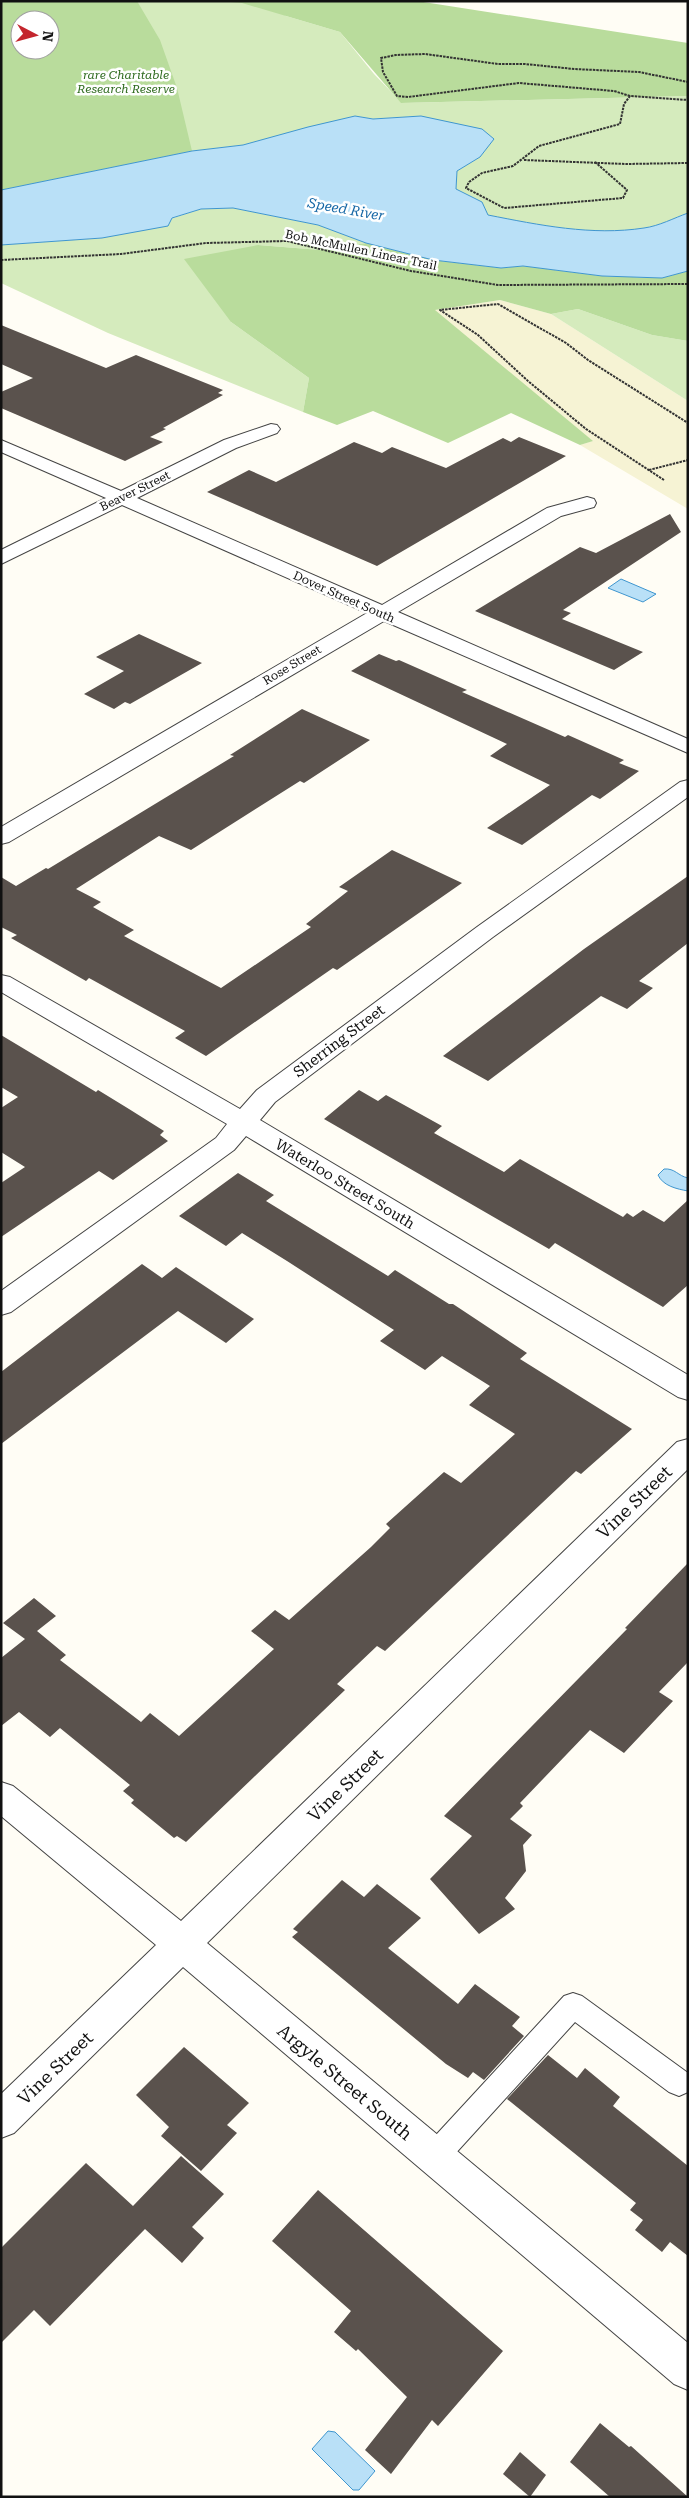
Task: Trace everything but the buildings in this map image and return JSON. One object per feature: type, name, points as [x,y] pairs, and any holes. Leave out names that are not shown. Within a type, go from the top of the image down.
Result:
[{"type":"street","name":"Beaver Street","points":[[1,558],[230,444],[271,429]]},
{"type":"street","name":"Dover Street South","points":[[1,444],[688,747]]},
{"type":"street","name":"Rose Street","points":[[1,837],[554,512],[587,503]]},
{"type":"street","name":"Sherring Street","points":[[1,1305],[225,1144],[242,1122],[273,1090],[485,932],[688,787]]},
{"type":"street","name":"Waterloo Street South","points":[[1,982],[242,1122],[688,1389]]},
{"type":"street","name":"Vine Street","points":[[1,2120],[688,1450]]},
{"type":"street","name":"Argyle Street South","points":[[1,1796],[182,1944],[688,2370]]},
{"type":"lane","points":[[434,2157],[573,2004],[679,2083]]},
{"type":"path","points":[[688,82],[671,75],[622,69],[590,70],[479,62],[432,53],[395,54],[381,58],[383,72],[397,96],[408,97],[519,84],[614,91],[630,96],[688,100]]},
{"type":"path","points":[[596,162],[627,190],[623,198],[504,208],[466,188],[469,182],[482,173],[513,166],[539,146],[620,124],[624,104],[630,96]]},
{"type":"path","points":[[523,160],[596,162],[648,166],[688,163]]},
{"type":"path","name":"Bob McMullen Linear Trail","points":[[1,260],[122,254],[206,243],[287,241],[411,271],[498,285],[626,286],[688,284]]},
{"type":"path","points":[[664,480],[586,429],[528,382],[478,335],[440,310],[498,304],[566,343],[588,360],[688,424]]},
{"type":"path","points":[[649,470],[688,460]]},
{"type":"shaded area","points":[[500,300],[551,314],[688,401],[688,509],[580,445],[592,441],[434,310]]},
{"type":"green space","name":"rare Charitable Research Reserve","points":[[1,1],[267,1],[286,16],[340,32],[374,74],[402,103],[688,96],[688,213],[650,227],[605,231],[546,226],[487,215],[482,202],[456,189],[457,171],[480,157],[421,116],[373,119],[355,116],[243,145],[192,151],[1,190]]},
{"type":"green space","name":"rare Charitable Research Reserve","points":[[1,1],[137,1],[160,40],[177,88],[192,151],[1,190]]},
{"type":"green space","points":[[219,1],[417,1],[688,43],[688,96],[401,103],[340,32],[242,3]]},
{"type":"green space","points":[[233,208],[318,225],[366,243],[321,250],[258,245],[231,322],[309,378],[303,412],[108,333],[1,283],[1,245],[102,238],[127,233],[201,209]]},
{"type":"green space","points":[[366,243],[433,260],[501,268],[523,266],[602,276],[662,278],[688,271],[688,341],[652,335],[578,309],[551,314],[500,300],[435,310],[593,441],[580,445],[511,413],[448,443],[373,411],[337,425],[303,412],[309,378],[231,322],[184,259],[258,245],[321,250]]},
{"type":"green space","points":[[578,309],[652,335],[688,341],[688,401],[551,314]]},
{"type":"water","name":"Speed River","points":[[355,116],[373,119],[421,116],[482,129],[494,139],[480,157],[457,171],[456,189],[482,202],[488,215],[546,226],[605,231],[650,227],[688,213],[688,271],[662,278],[602,276],[523,266],[501,268],[433,260],[366,243],[318,225],[233,208],[201,209],[172,218],[168,226],[102,238],[1,245],[1,190],[192,151],[243,145]]},
{"type":"water","points":[[621,579],[656,594],[643,602],[608,588]]},
{"type":"water","points":[[664,1169],[671,1170],[688,1178],[688,1191],[675,1188],[663,1182],[658,1175]]},
{"type":"water","points":[[328,2431],[335,2432],[375,2471],[359,2490],[353,2490],[312,2449]]}]
